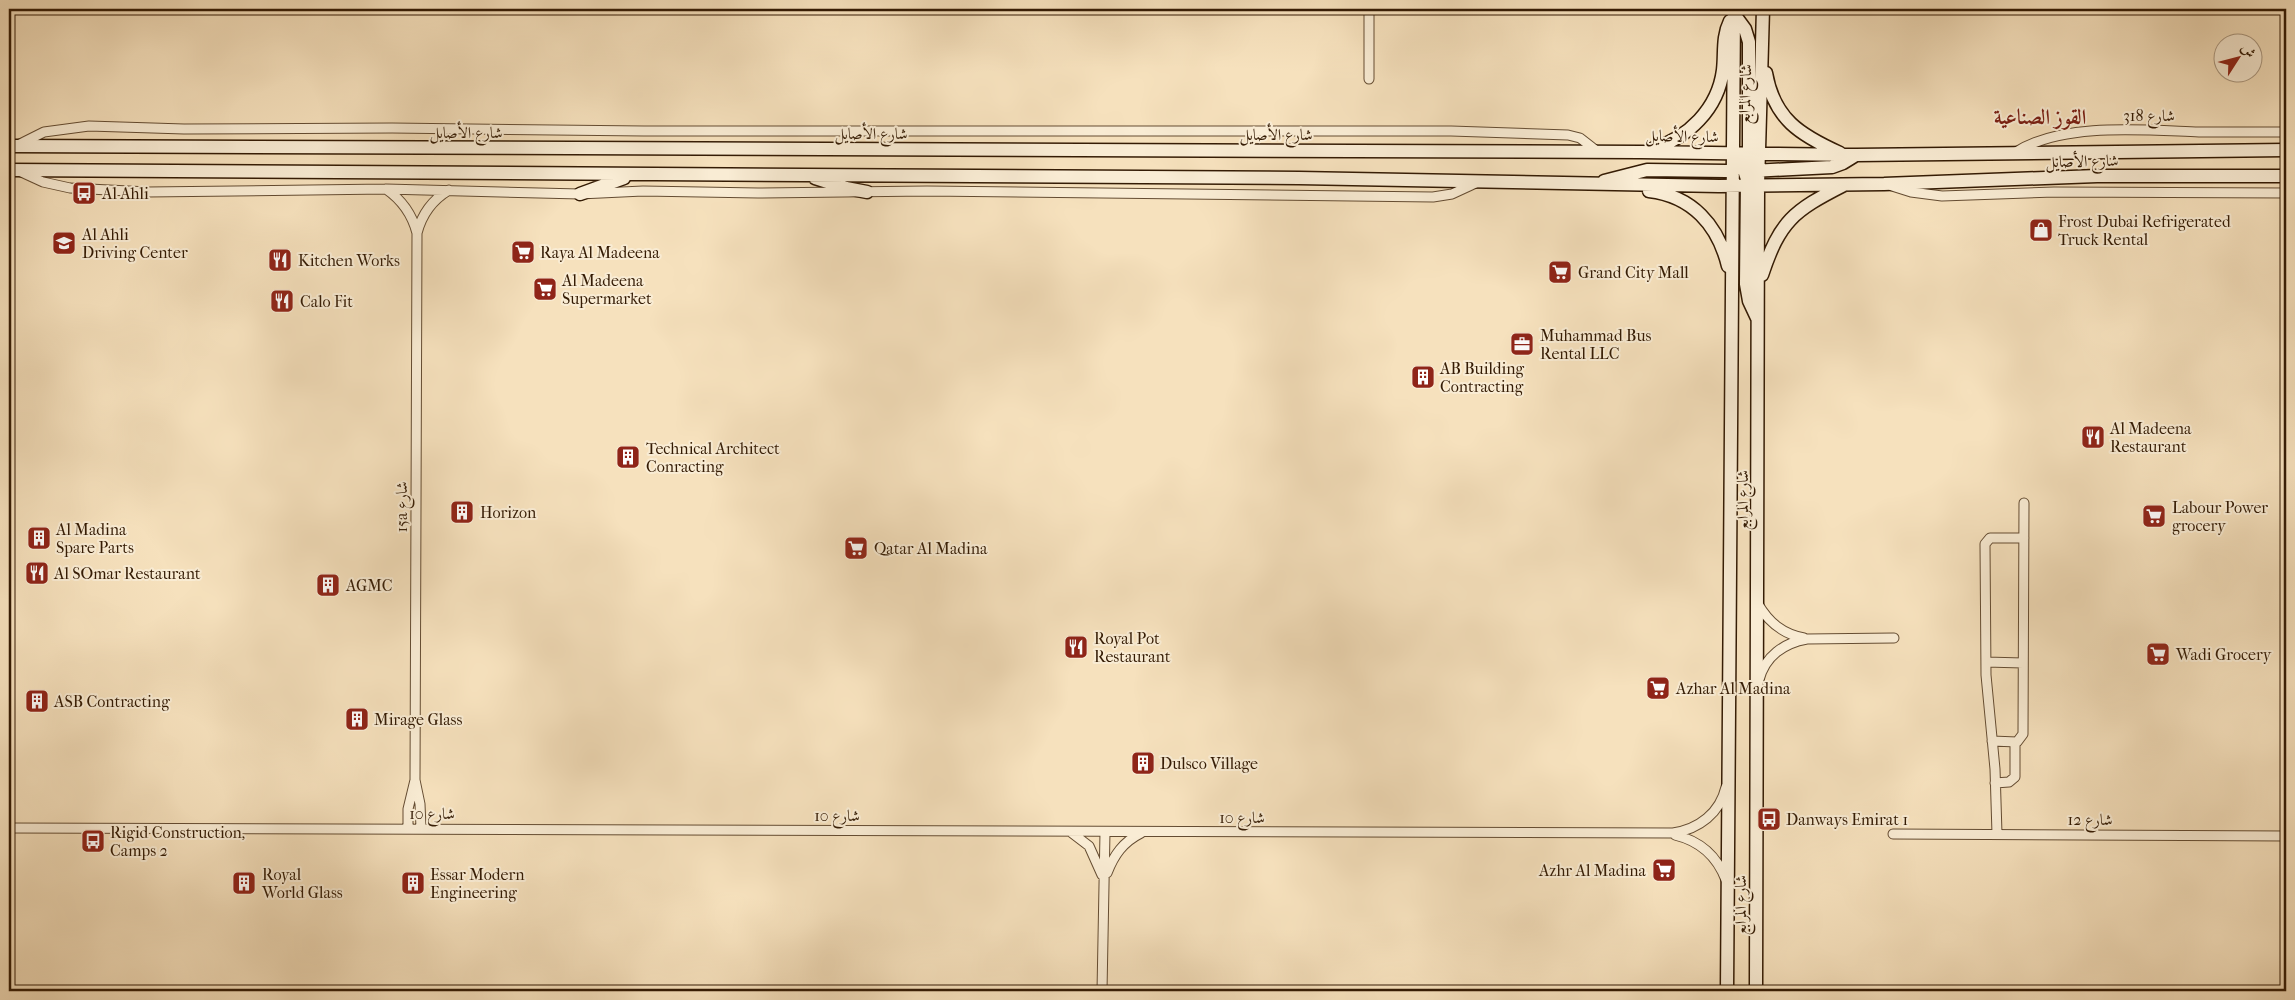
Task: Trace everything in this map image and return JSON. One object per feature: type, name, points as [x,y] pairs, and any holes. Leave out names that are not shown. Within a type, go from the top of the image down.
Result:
[{"type":"main road","name":"شارع المرابع","points":[[1756,991],[1758,285],[1749,169],[1762,53],[1762,9]]},
{"type":"main road","name":"شارع المرابع","points":[[1734,12],[1734,154],[1749,169]]},
{"type":"main road","points":[[1641,152],[1654,149],[1677,138],[1698,122],[1709,108],[1721,81],[1725,36],[1734,12]]},
{"type":"main road","points":[[1734,12],[1745,29],[1748,42],[1749,169],[1747,292],[1751,308],[1758,320]]},
{"type":"main road","points":[[1762,53],[1771,93],[1784,118],[1806,137],[1850,155]]},
{"type":"main road","name":"شارع الأصايل","points":[[11,146],[1641,152],[1734,154]]},
{"type":"main road","name":"شارع الأصايل","points":[[1749,169],[1850,155],[2286,150]]},
{"type":"main road","points":[[1597,184],[1622,175],[1648,170],[1749,169]]},
{"type":"main road","points":[[13,170],[1298,178],[1733,186],[1749,169]]},
{"type":"main road","name":"شارع الأصايل","points":[[1749,169],[1846,184],[2097,176],[2286,176]]},
{"type":"main road","points":[[580,194],[632,175]]},
{"type":"main road","points":[[808,175],[833,185],[866,192]]},
{"type":"main road","points":[[1597,184],[1666,193],[1695,209],[1710,224],[1720,241],[1733,283]]},
{"type":"main road","points":[[1758,285],[1773,244],[1790,219],[1805,205],[1846,184]]},
{"type":"main road","name":"شارع المرابع","points":[[1727,991],[1727,783],[1733,186]]},
{"type":"street","points":[[1369,9],[1369,79]]},
{"type":"street","points":[[11,146],[44,132],[89,126],[177,129],[392,128],[635,131],[1421,130],[1568,135],[1580,138],[1598,152]]},
{"type":"street","name":"شارع 318","points":[[2016,152],[2045,138],[2095,132],[2147,130],[2286,132]]},
{"type":"street","points":[[13,170],[56,186],[96,190],[157,192],[386,189],[580,194],[643,191],[1432,196],[1452,194],[1479,181]]},
{"type":"street","points":[[1884,184],[1911,192],[1942,196],[2054,192],[2286,193]]},
{"type":"street","name":"15a شارع","points":[[386,189],[398,198],[408,211],[417,233]]},
{"type":"street","name":"15a شارع","points":[[421,828],[420,804],[415,780],[417,233],[422,218],[430,205],[449,190]]},
{"type":"street","points":[[1992,741],[2019,741],[2023,734],[2024,502]]},
{"type":"street","points":[[1997,834],[1986,662],[1985,542],[1990,538],[2024,538]]},
{"type":"street","points":[[1758,604],[1763,613],[1778,628],[1807,639]]},
{"type":"street","points":[[1758,685],[1764,666],[1777,651],[1786,645],[1807,639],[1894,638]]},
{"type":"street","points":[[1986,662],[2023,662]]},
{"type":"street","points":[[1995,783],[2009,782],[2015,777],[2014,742]]},
{"type":"street","name":"15a شارع","points":[[408,828],[408,808],[415,780]]},
{"type":"street","name":"شارع 10","points":[[9,828],[1665,833],[1689,829],[1704,821],[1719,804],[1727,783]]},
{"type":"street","points":[[1069,831],[1089,846],[1104,881]]},
{"type":"street","points":[[1102,991],[1105,832]]},
{"type":"street","points":[[1104,881],[1117,852],[1129,840],[1143,832]]},
{"type":"street","name":"شارع 10","points":[[1665,833],[1692,840],[1708,850],[1718,864],[1727,885]]},
{"type":"street","name":"شارع 12","points":[[1893,834],[2286,836]]},
{"type":"place","name":"Al Ahli","points":[[84,193]]},
{"type":"place","name":"Frost Dubai Refrigerated Truck Rental","points":[[2041,230]]},
{"type":"place","name":"Al Ahli Driving Center","points":[[64,243]]},
{"type":"place","name":"Raya Al Madeena","points":[[523,252]]},
{"type":"place","name":"Kitchen Works","points":[[280,260]]},
{"type":"place","name":"Grand City Mall","points":[[1560,272]]},
{"type":"place","name":"Al Madeena Supermarket","points":[[545,289]]},
{"type":"place","name":"Calo Fit","points":[[282,301]]},
{"type":"place","name":"Muhammad Bus Rental LLC","points":[[1522,344]]},
{"type":"place","name":"AB Building Contracting","points":[[1423,377]]},
{"type":"place","name":"Al Madeena Restaurant","points":[[2093,437]]},
{"type":"place","name":"Technical Architect Conracting","points":[[628,457]]},
{"type":"place","name":"Horizon","points":[[462,512]]},
{"type":"place","name":"Labour Power grocery","points":[[2154,516]]},
{"type":"place","name":"Al Madina Spare Parts","points":[[39,538]]},
{"type":"place","name":"Qatar Al Madina","points":[[856,548]]},
{"type":"place","name":"Al SOmar Restaurant","points":[[37,573]]},
{"type":"place","name":"AGMC","points":[[328,585]]},
{"type":"place","name":"Royal Pot Restaurant","points":[[1076,647]]},
{"type":"place","name":"Wadi Grocery","points":[[2158,654]]},
{"type":"place","name":"Azhar Al Madina","points":[[1658,688]]},
{"type":"place","name":"ASB Contracting","points":[[37,701]]},
{"type":"place","name":"Mirage Glass","points":[[357,719]]},
{"type":"place","name":"Dulsco Village","points":[[1143,763]]},
{"type":"place","name":"Danways Emirat 1","points":[[1769,819]]},
{"type":"place","name":"Rigid Construction, Camps 2","points":[[93,841]]},
{"type":"place","name":"Azhr Al Madina","points":[[1664,870]]},
{"type":"place","name":"Royal World Glass","points":[[244,883]]},
{"type":"place","name":"Essar Modern Engineering","points":[[413,883]]},
{"type":"district","name":"القوز الصناعية","points":[[2040,117]]}]
